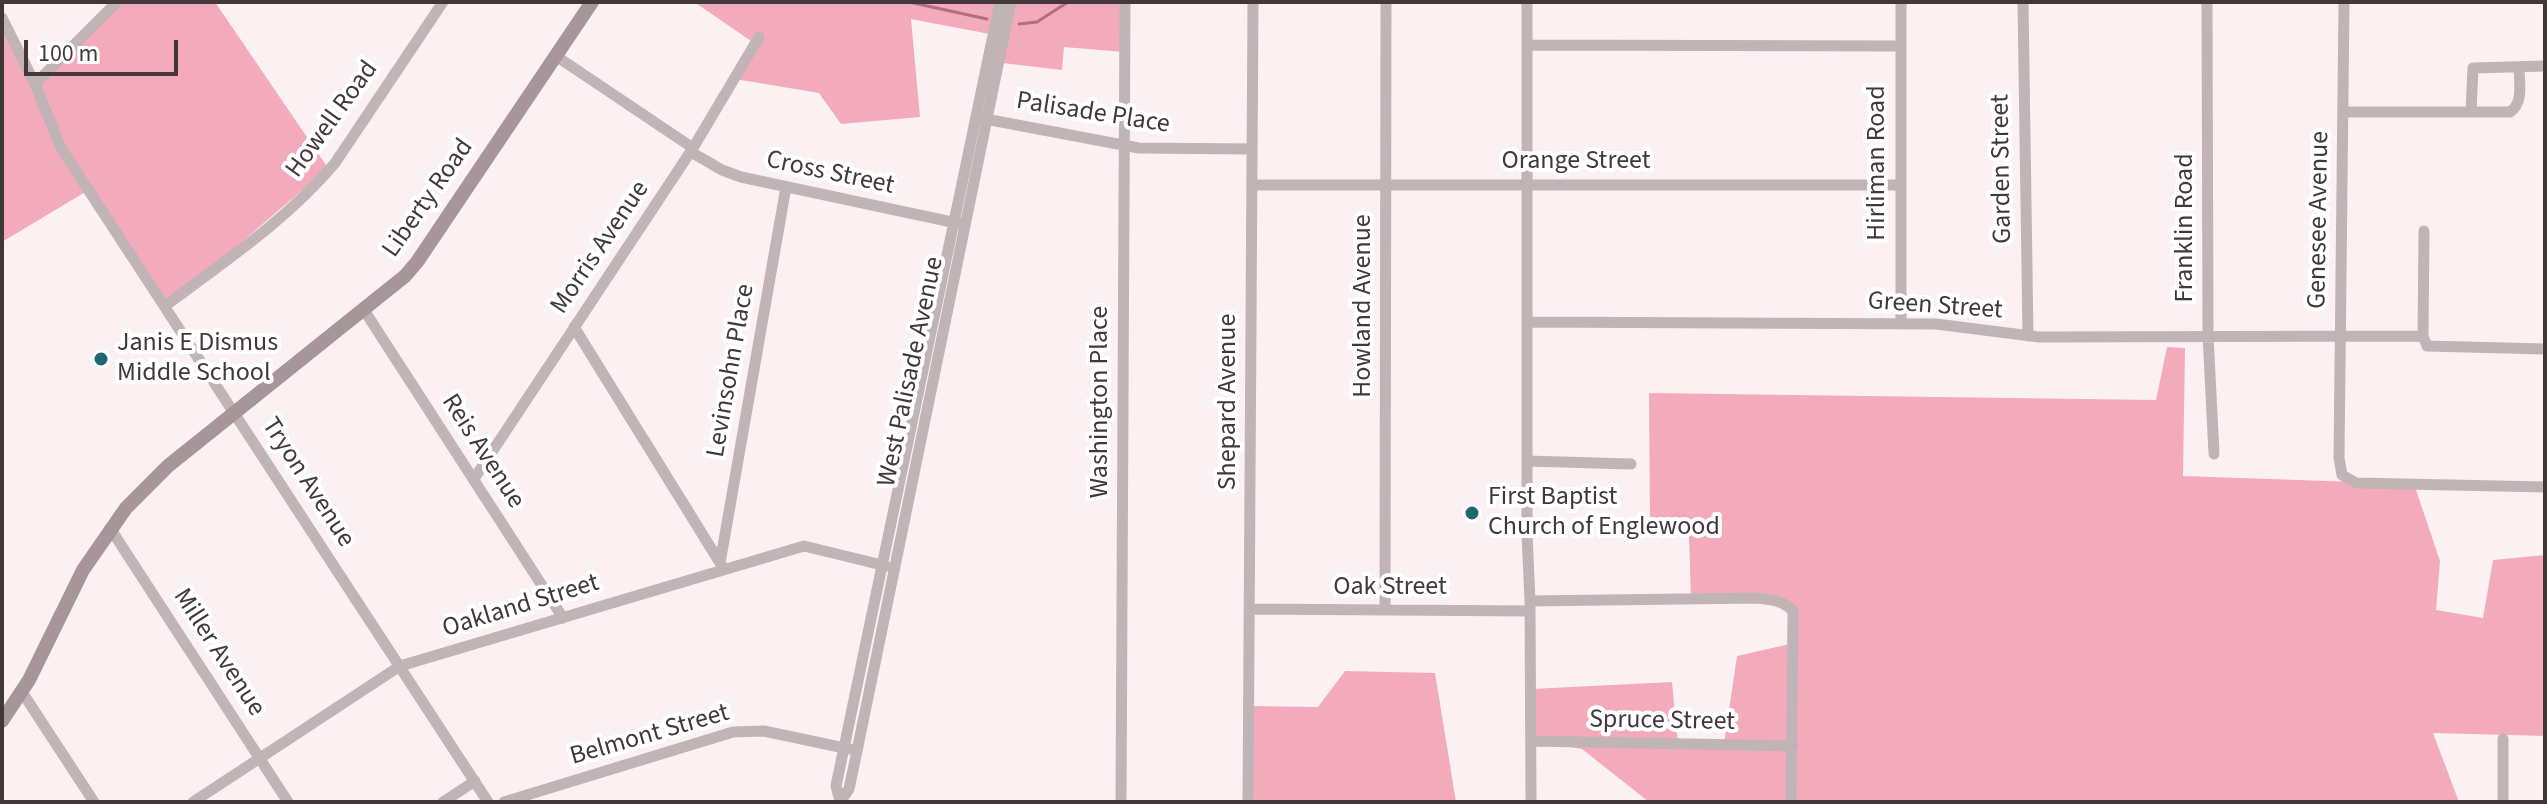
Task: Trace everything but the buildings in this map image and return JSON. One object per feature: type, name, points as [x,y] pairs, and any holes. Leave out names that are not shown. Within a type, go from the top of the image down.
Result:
[{"type":"main road","name":"Liberty Road","points":[[2,721],[22,692],[83,570],[110,528],[152,481],[405,276],[592,2]]},
{"type":"street","points":[[35,84],[117,2]]},
{"type":"street","name":"Howell Road","points":[[165,306],[289,213],[316,187],[443,2]]},
{"type":"street","name":"West Palisade Avenue","points":[[840,802],[849,789],[851,750],[981,118],[1000,2]]},
{"type":"street","name":"West Palisade Avenue","points":[[981,118],[1011,2]]},
{"type":"street","name":"Washington Place","points":[[1121,802],[1125,2]]},
{"type":"street","name":"Shepard Avenue","points":[[1248,802],[1253,2]]},
{"type":"street","name":"Howland Avenue","points":[[1385,610],[1386,2]]},
{"type":"street","points":[[1527,2],[1527,534],[1531,802]]},
{"type":"street","name":"Hirliman Road","points":[[1901,2],[1901,324]]},
{"type":"street","name":"Garden Street","points":[[2023,2],[2028,336]]},
{"type":"street","name":"Franklin Road","points":[[2207,2],[2208,335],[2214,454]]},
{"type":"street","name":"Genesee Avenue","points":[[2344,2],[2339,468],[2352,483],[2545,487]]},
{"type":"street","name":"Tryon Avenue","points":[[2,18],[35,84],[61,148],[488,802]]},
{"type":"street","name":"Morris Avenue","points":[[474,479],[692,150],[759,37]]},
{"type":"street","points":[[1527,45],[1900,46]]},
{"type":"street","name":"Cross Street","points":[[556,56],[722,170],[786,187],[959,223]]},
{"type":"street","points":[[2471,112],[2473,68],[2545,66]]},
{"type":"street","points":[[2343,112],[2510,112],[2515,110],[2519,100],[2519,67]]},
{"type":"street","name":"Palisade Place","points":[[981,118],[1124,146],[1163,150],[1252,149]]},
{"type":"street","name":"Orange Street","points":[[1252,185],[1901,185]]},
{"type":"street","name":"Levinsohn Place","points":[[722,566],[786,187]]},
{"type":"street","points":[[2424,231],[2424,342],[2432,348],[2545,349]]},
{"type":"street","name":"Reis Avenue","points":[[364,310],[563,618]]},
{"type":"street","name":"Green Street","points":[[1527,322],[1949,325],[2028,336],[2423,336]]},
{"type":"street","points":[[574,327],[722,566]]},
{"type":"street","points":[[1527,461],[1631,464]]},
{"type":"street","name":"Miller Avenue","points":[[110,528],[288,802]]},
{"type":"street","name":"Oakland Street","points":[[193,802],[400,666],[563,618],[722,566],[804,546],[889,566]]},
{"type":"street","name":"Oak Street","points":[[1250,609],[1385,610],[1757,598],[1781,601],[1793,611],[1792,746]]},
{"type":"street","points":[[22,692],[94,802]]},
{"type":"street","name":"Belmont Street","points":[[504,802],[733,732],[764,731],[851,750]]},
{"type":"street","points":[[2503,739],[2503,802]]},
{"type":"street","name":"Spruce Street","points":[[1531,741],[1792,746]]},
{"type":"street","points":[[1791,802],[1792,746]]},
{"type":"street","points":[[443,802],[475,781]]},
{"type":"shaded area","points":[[125,2],[215,2],[328,168],[165,308],[87,191],[2,242],[2,15],[35,79]]},
{"type":"shaded area","points":[[694,2],[1122,2],[1123,52],[1064,47],[1062,70],[994,62],[1000,36],[911,19],[920,117],[841,124],[819,93],[735,79],[757,45]]},
{"type":"shaded area","points":[[2167,347],[2185,348],[2183,476],[2414,484],[2440,561],[2436,610],[2483,618],[2493,560],[2545,555],[2545,736],[2433,733],[2459,802],[1649,802],[1582,749],[1531,741],[1531,689],[1672,682],[1678,744],[1724,744],[1737,656],[1794,643],[1786,604],[1691,600],[1689,534],[1650,531],[1649,393],[2156,400]]},
{"type":"shaded area","points":[[1345,671],[1435,673],[1456,802],[1248,802],[1249,706],[1318,707]]},
{"type":"waterway","points":[[909,2],[987,19]]},
{"type":"waterway","points":[[1019,24],[1037,22],[1068,2]]},
{"type":"place","name":"Janis E Dismus Middle School","points":[[101,359]]},
{"type":"place","name":"First Baptist Church of Englewood","points":[[1472,513]]}]
